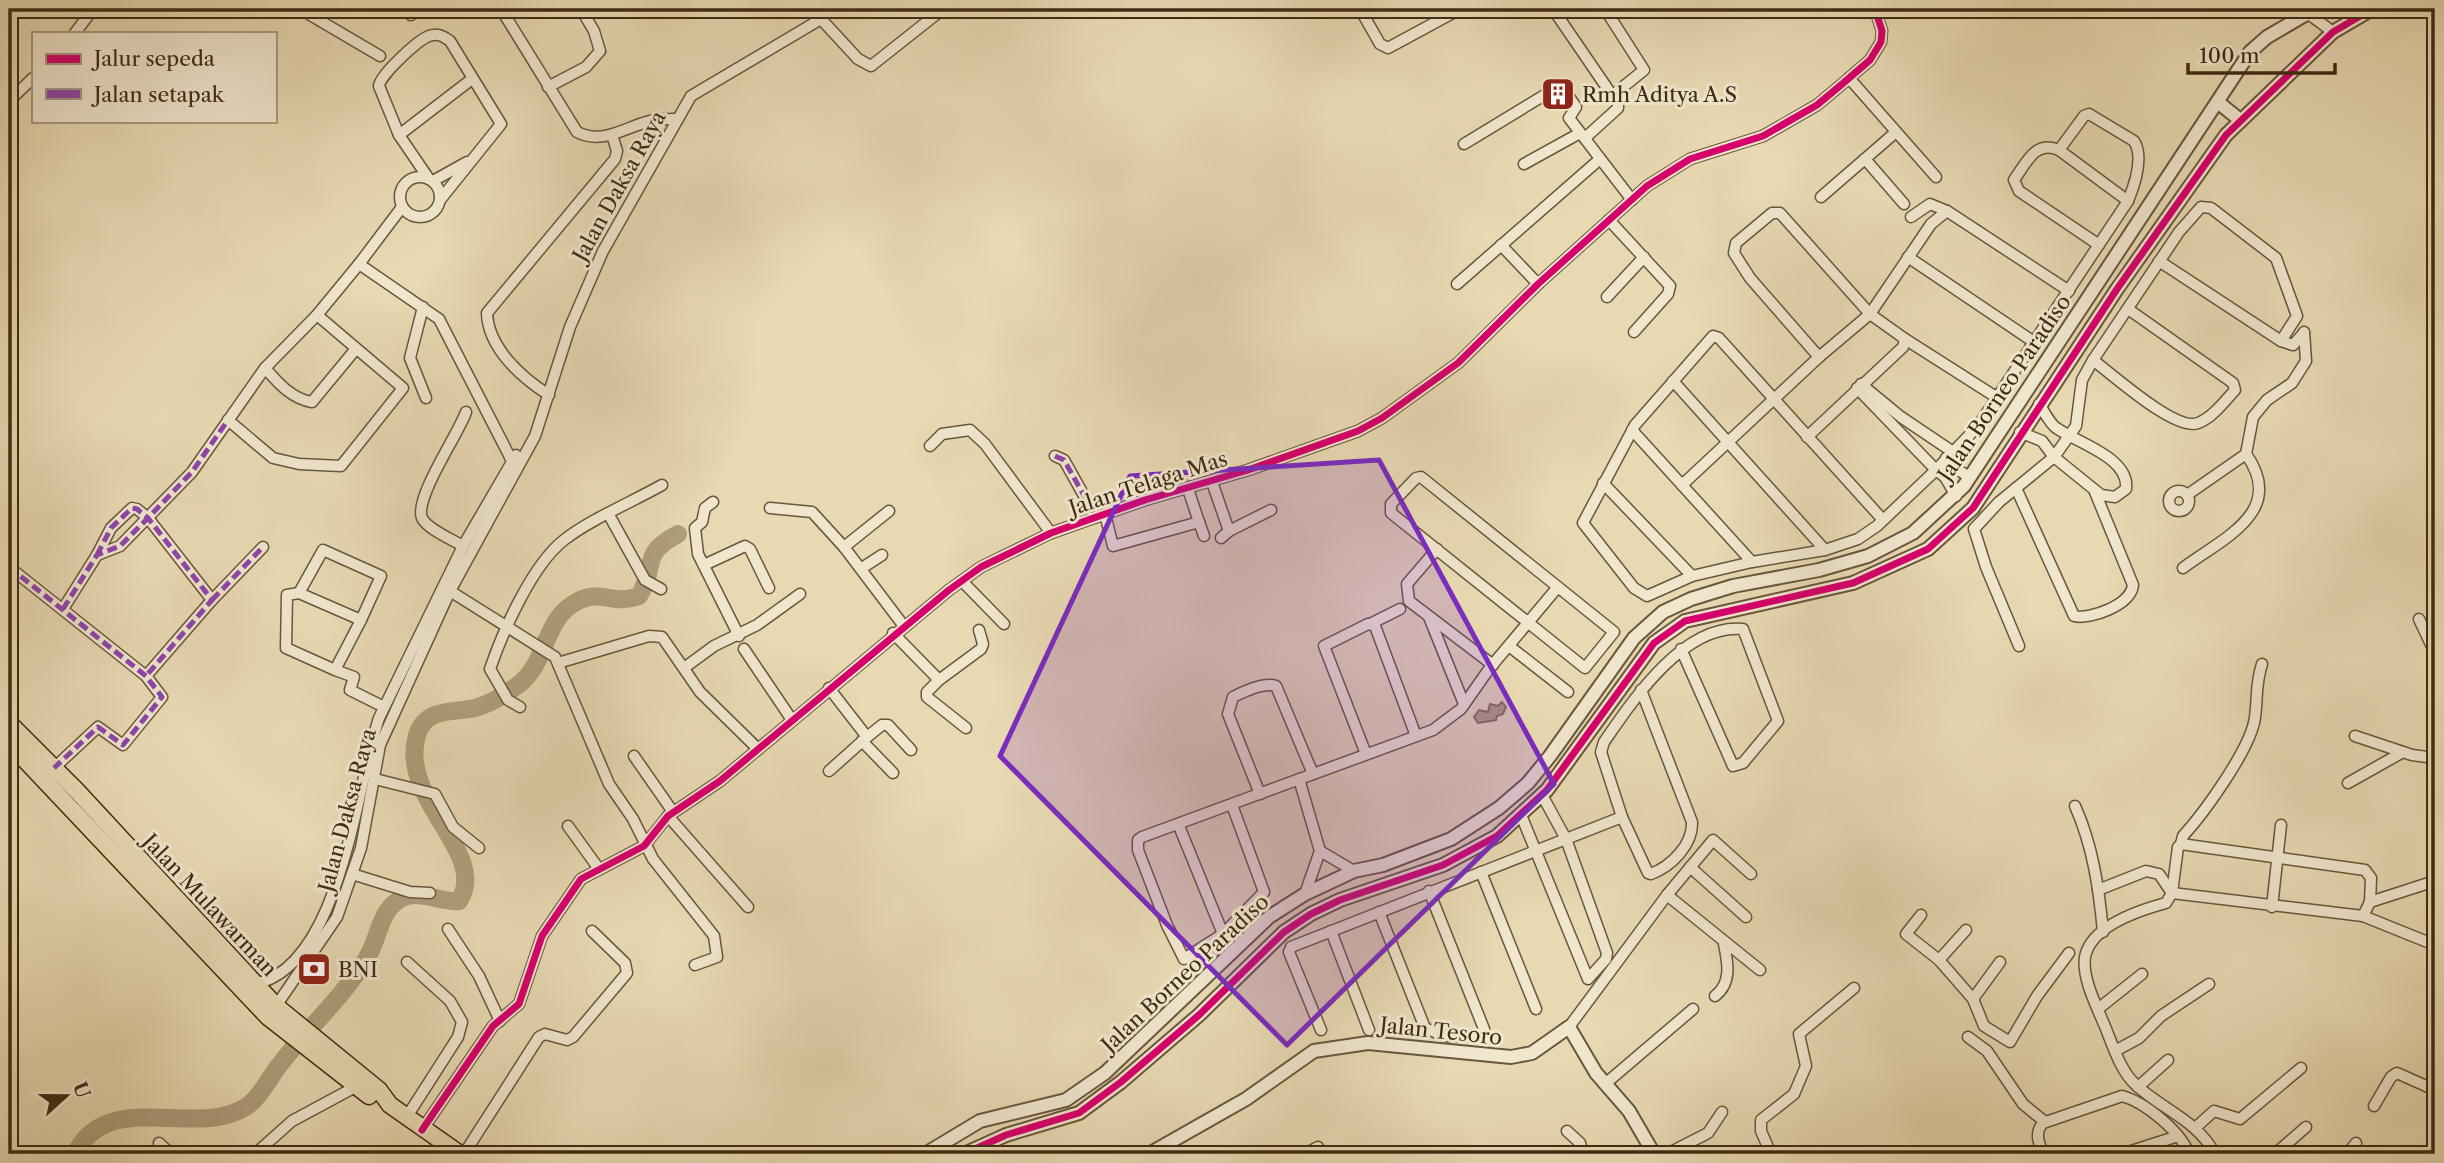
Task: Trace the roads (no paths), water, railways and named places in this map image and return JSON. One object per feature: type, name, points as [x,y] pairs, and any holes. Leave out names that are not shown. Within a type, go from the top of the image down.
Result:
[{"type":"highway","name":"Jalan Mulawarman","points":[[9,723],[276,1006],[296,1032]]},
{"type":"highway","name":"Jalan Mulawarman","points":[[9,743],[251,999],[379,1090],[390,1105],[422,1130],[462,1154]]},
{"type":"highway","name":"Jalan Mulawarman","points":[[325,1054],[374,1100],[390,1105]]},
{"type":"street","points":[[76,32],[93,9]]},
{"type":"street","points":[[300,9],[380,56]]},
{"type":"street","points":[[500,9],[577,132],[593,137],[612,135],[656,120],[677,119]]},
{"type":"street","name":"Jalan Daksa Raya","points":[[276,1006],[299,973],[343,863],[370,744],[384,708],[463,546],[514,462],[526,451],[535,436],[570,327],[592,274],[677,119],[691,96],[821,19],[832,9]]},
{"type":"street","points":[[821,19],[858,59],[870,66],[943,9]]},
{"type":"street","points":[[1361,9],[1380,44],[1388,48],[1460,9]]},
{"type":"street","points":[[1524,164],[1583,136],[1618,108],[1613,95],[1553,9]]},
{"type":"street","points":[[1605,9],[1644,70],[1613,95]]},
{"type":"street","name":"Jalan Telaga Mas","points":[[422,1130],[500,1021],[519,1004],[542,936],[581,879],[644,846],[671,814],[720,781],[893,633],[962,581],[1002,555],[1051,533],[1212,482],[1358,431],[1382,418],[1458,363],[1538,284],[1647,186],[1690,159],[1763,136],[1791,121],[1849,78],[1870,60],[1881,42],[1882,31],[1875,9]]},
{"type":"street","name":"Jalan Borneo Paradiso","points":[[964,1154],[1006,1135],[1079,1113],[1121,1082],[1199,1015],[1284,932],[1311,914],[1340,900],[1443,865],[1482,845],[1542,795],[1654,643],[1685,621],[1714,612],[1825,589],[1889,569],[1928,549],[1973,508],[2020,432],[2226,135],[2333,32],[2372,9]]},
{"type":"street","points":[[2309,10],[2333,32]]},
{"type":"street","name":"Jalan Borneo Paradiso","points":[[925,1154],[980,1121],[1066,1100],[1095,1081],[1269,918],[1305,894],[1354,872],[1451,839],[1499,808],[1528,783],[1634,638],[1663,612],[1691,599],[1733,586],[1819,570],[1868,556],[1913,533],[1956,496],[2219,103],[2250,52],[2267,37],[2309,10]]},
{"type":"street","points":[[548,87],[586,67],[600,51],[586,12]]},
{"type":"street","points":[[402,207],[411,215],[423,217],[434,211],[501,124],[450,41],[443,36],[426,37],[380,81],[399,135],[431,180],[440,200]]},
{"type":"street","points":[[1849,78],[1936,177]]},
{"type":"street","points":[[9,101],[32,79]]},
{"type":"street","points":[[399,135],[472,79]]},
{"type":"street","points":[[1464,144],[1561,85],[1576,107],[1569,118],[1632,200]]},
{"type":"street","points":[[2219,103],[2240,120]]},
{"type":"street","points":[[1883,520],[1719,338],[1713,336],[1632,430],[1583,523],[1634,588],[1647,596],[1692,576],[1752,562],[1825,550],[1858,538],[1883,520],[1978,426],[2128,201],[2138,155],[2134,141],[2089,114],[2084,116],[2059,150]]},
{"type":"street","points":[[1821,197],[1896,132]]},
{"type":"street","points":[[550,395],[514,370],[491,330],[487,313],[615,159],[617,151],[612,135]]},
{"type":"street","points":[[2099,245],[2015,186],[2014,180],[2038,148],[2045,145],[2059,150],[2128,201]]},
{"type":"street","points":[[97,555],[120,546],[191,472],[265,368],[317,315],[359,264],[402,207],[401,188],[410,179],[411,155]]},
{"type":"street","points":[[1457,284],[1600,159]]},
{"type":"street","points":[[1865,159],[1904,204]]},
{"type":"street","points":[[410,179],[431,180],[471,160]]},
{"type":"street","points":[[1911,217],[1930,204],[1947,211],[2068,291]]},
{"type":"street","points":[[2019,646],[1982,557],[1975,529],[2015,488],[2030,479],[2054,457],[2076,426],[2082,380],[2093,360],[2159,261],[2201,207],[2211,208],[2276,258],[2304,332],[2306,361],[2292,383],[2267,401],[2253,417],[2246,454],[2187,495]]},
{"type":"street","points":[[1682,485],[1819,357],[1870,314],[1931,224],[1947,211]]},
{"type":"street","points":[[1819,357],[1750,278],[1734,253],[1736,243],[1772,213],[1780,213],[1870,314],[1996,397]]},
{"type":"street","points":[[1609,220],[1670,284],[1670,290],[1634,332]]},
{"type":"street","points":[[1501,245],[1538,284]]},
{"type":"street","points":[[1607,298],[1644,257]]},
{"type":"street","points":[[1908,257],[2034,342]]},
{"type":"street","points":[[2159,261],[2281,341],[2293,345],[2304,332]]},
{"type":"street","points":[[359,264],[439,318],[514,462]]},
{"type":"street","points":[[423,307],[410,358],[426,398]]},
{"type":"street","points":[[2093,360],[2167,416],[2185,425],[2199,423],[2235,390],[2233,383],[2128,309]]},
{"type":"street","points":[[228,420],[274,458],[299,464],[341,466],[403,390],[317,315]]},
{"type":"street","points":[[2281,341],[2297,316]]},
{"type":"street","points":[[1807,437],[1903,346],[1905,339]]},
{"type":"street","points":[[265,368],[297,397],[312,402],[355,350]]},
{"type":"street","points":[[2054,350],[2070,361]]},
{"type":"street","points":[[1673,381],[1825,550]]},
{"type":"street","points":[[1859,386],[1950,455],[1954,467],[1968,476]]},
{"type":"street","points":[[1859,386],[1945,477],[1956,496]]},
{"type":"street","points":[[2020,432],[2042,441],[2054,457],[2101,495],[2115,497],[2126,489],[2127,478],[2120,467],[2052,425],[2039,404]]},
{"type":"street","points":[[463,546],[425,523],[422,513],[431,482],[466,412]]},
{"type":"street","points":[[2042,441],[2050,433],[2052,425]]},
{"type":"street","points":[[930,446],[942,434],[970,430],[985,444],[1051,533]]},
{"type":"street","points":[[1632,430],[1752,562]]},
{"type":"street","points":[[2183,568],[2243,524],[2258,508],[2260,486],[2256,468],[2246,454]]},
{"type":"street","points":[[1055,456],[1064,460],[1101,516],[1110,547],[1199,522]]},
{"type":"street","name":"Jalan Daksa Raya","points":[[255,984],[271,981],[290,965],[303,959],[337,917],[361,848],[380,745],[450,592],[514,462]]},
{"type":"street","points":[[1419,477],[1557,588],[1614,632],[1585,668],[1390,510],[1391,504],[1419,477]]},
{"type":"street","points":[[1212,482],[1225,535],[1271,510]]},
{"type":"street","points":[[1603,482],[1692,576]]},
{"type":"street","points":[[520,707],[508,700],[500,690],[490,669],[506,624],[544,560],[564,540],[662,485]]},
{"type":"street","points":[[2015,488],[2074,616],[2083,618],[2126,599],[2132,593],[2133,585],[2094,489]]},
{"type":"street","points":[[1188,489],[1204,536]]},
{"type":"street","points":[[713,502],[705,508],[702,522],[695,528],[698,554],[739,636]]},
{"type":"street","points":[[64,609],[111,528],[132,508],[148,518],[212,600]]},
{"type":"street","points":[[770,508],[807,510],[862,568],[904,625]]},
{"type":"street","points":[[844,547],[889,511]]},
{"type":"street","points":[[609,515],[645,580],[659,589]]},
{"type":"street","points":[[704,565],[745,546],[750,549],[769,588]]},
{"type":"street","points":[[146,676],[212,600],[263,547]]},
{"type":"street","points":[[1437,549],[1407,584],[1409,601],[1493,665]]},
{"type":"street","points":[[299,593],[323,550],[381,576],[335,670]]},
{"type":"street","points":[[862,568],[882,555]]},
{"type":"street","points":[[9,567],[146,676],[163,700],[122,745],[98,727],[54,768]]},
{"type":"street","points":[[1819,570],[1825,589]]},
{"type":"street","points":[[962,581],[1004,624]]},
{"type":"street","points":[[1232,805],[1265,887],[1261,896],[1223,934],[1184,959],[1167,925],[1137,845],[1142,837],[1179,826],[1232,805],[1260,794],[1299,779],[1433,730],[1453,716],[1464,704],[1557,588]]},
{"type":"street","points":[[450,592],[506,624],[557,660],[609,784],[633,818],[644,846],[714,936],[717,957],[695,965]]},
{"type":"street","points":[[361,620],[299,593],[287,595],[286,648],[354,677],[350,690],[384,708]]},
{"type":"street","points":[[684,668],[714,646],[739,636],[800,594]]},
{"type":"street","points":[[1366,754],[1324,646],[1400,609]]},
{"type":"street","points":[[1428,615],[1464,704]]},
{"type":"street","points":[[2419,619],[2435,653]]},
{"type":"street","points":[[1372,623],[1416,736]]},
{"type":"street","points":[[1641,690],[1692,822],[1693,835],[1686,847],[1651,874],[1648,873],[1622,817],[1601,752],[1604,742],[1641,690],[1681,649],[1732,628],[1743,629],[1778,721],[1738,766],[1733,766],[1681,649]]},
{"type":"street","points":[[966,728],[927,697],[927,692],[981,649],[983,644],[979,630]]},
{"type":"street","points":[[893,633],[939,680]]},
{"type":"street","points":[[557,660],[657,635],[667,641],[700,692],[758,750]]},
{"type":"street","points":[[1509,646],[1568,692]]},
{"type":"street","points":[[744,649],[792,720]]},
{"type":"street","points":[[2215,1154],[2195,1128],[2138,1087],[2115,1051],[2087,980],[2085,958],[2103,932],[2134,912],[2166,902],[2172,893],[2178,847],[2183,836],[2245,748],[2255,718],[2255,687],[2262,664]]},
{"type":"street","points":[[1260,794],[1228,714],[1233,697],[1242,692],[1271,684],[1276,686],[1313,774]]},
{"type":"street","points":[[829,688],[864,739],[893,773]]},
{"type":"street","points":[[829,771],[882,725],[888,725],[911,750]]},
{"type":"street","points":[[2355,736],[2403,752],[2435,758]]},
{"type":"street","points":[[2348,783],[2403,752]]},
{"type":"street","points":[[634,756],[671,814],[748,907]]},
{"type":"street","points":[[375,779],[430,792],[439,801],[453,827],[479,848]]},
{"type":"street","points":[[1299,779],[1320,851],[1305,894]]},
{"type":"street","points":[[1521,815],[1588,979],[1606,959],[1607,953],[1566,839],[1542,795]]},
{"type":"street","points":[[2075,806],[2086,831],[2103,932]]},
{"type":"street","points":[[1321,1030],[1289,952],[1295,944],[1622,817]]},
{"type":"street","points":[[2272,907],[2281,824]]},
{"type":"street","points":[[1179,826],[1223,934]]},
{"type":"street","points":[[568,827],[599,869]]},
{"type":"street","points":[[1469,827],[1482,845]]},
{"type":"street","name":"Jalan Tesoro","points":[[1149,1154],[1245,1099],[1314,1051],[1368,1043],[1511,1057],[1532,1052],[1570,1027],[1667,895],[1713,840],[1751,873]]},
{"type":"street","points":[[2181,844],[2367,871],[2371,878],[2370,902],[2363,916]]},
{"type":"street","points":[[1320,851],[1354,872]]},
{"type":"street","points":[[1690,867],[1746,916]]},
{"type":"street","points":[[2098,890],[2146,871],[2159,874],[2172,893],[2363,916],[2435,945]]},
{"type":"street","points":[[1481,872],[1536,1009]]},
{"type":"street","points":[[352,874],[410,892],[430,893]]},
{"type":"street","points":[[2370,902],[2435,880]]},
{"type":"street","points":[[1379,912],[1425,1027],[1444,1037],[1482,1036],[1485,1030],[1429,891]]},
{"type":"street","points":[[1667,895],[1724,944],[1760,970]]},
{"type":"street","points":[[1921,915],[1906,934],[1939,960],[1973,999],[1984,1026],[2010,1042],[2036,996],[2068,953]]},
{"type":"street","points":[[448,929],[480,976],[500,1021]]},
{"type":"street","points":[[1331,930],[1369,1030]]},
{"type":"street","points":[[1939,960],[1966,930]]},
{"type":"street","points":[[462,1154],[539,1037],[545,1034],[567,1041],[573,1037],[627,973],[625,962],[592,931]]},
{"type":"street","points":[[1716,996],[1723,990],[1727,979],[1724,944]]},
{"type":"street","points":[[406,1118],[458,1037],[462,1022],[450,1001],[407,962]]},
{"type":"street","points":[[1973,999],[2000,962]]},
{"type":"street","points":[[290,965],[299,973]]},
{"type":"street","points":[[2098,1009],[2142,974]]},
{"type":"street","points":[[2115,1051],[2139,1038],[2161,1016],[2209,985]]},
{"type":"street","points":[[1770,1154],[1760,1126],[1767,1115],[1794,1094],[1805,1066],[1799,1034],[1854,988]]},
{"type":"street","points":[[1605,1084],[1693,1009]]},
{"type":"street","points":[[1570,1027],[1605,1084],[1629,1111],[1654,1154]]},
{"type":"street","points":[[1968,1037],[1987,1051],[2023,1104],[2045,1122]]},
{"type":"street","points":[[2138,1087],[2168,1060]]},
{"type":"street","points":[[2195,1128],[2214,1111],[2240,1119],[2301,1068]]},
{"type":"street","points":[[2374,1106],[2391,1077],[2397,1073],[2435,1090]]},
{"type":"street","points":[[255,1154],[292,1121],[357,1086]]},
{"type":"street","points":[[2043,1154],[2038,1128],[2045,1122],[2122,1096],[2140,1105],[2178,1136],[2189,1154]]},
{"type":"street","points":[[1667,1154],[1708,1133],[1722,1112]]},
{"type":"street","points":[[2275,1154],[2306,1127]]},
{"type":"street","points":[[1567,1131],[1580,1143],[1583,1154]]},
{"type":"street","points":[[2122,1154],[2178,1136]]},
{"type":"street","points":[[159,1143],[171,1154]]},
{"type":"street","points":[[2347,1154],[2356,1143]]},
{"type":"street","points":[[1306,1154],[1318,1147]]},
{"type":"waterway","points":[[75,1154],[90,1134],[108,1123],[130,1118],[201,1119],[223,1116],[244,1108],[260,1093],[281,1063],[359,970],[391,906],[413,895],[459,901],[465,883],[463,864],[430,804],[420,782],[415,759],[417,735],[421,726],[434,715],[475,708],[518,685],[535,665],[558,618],[578,601],[594,597],[630,599],[639,596],[654,554],[666,541],[678,534]]},
{"type":"place","name":"Rmh Aditya A.S","points":[[1558,94]]},
{"type":"place","name":"BNI","points":[[314,969]]}]
